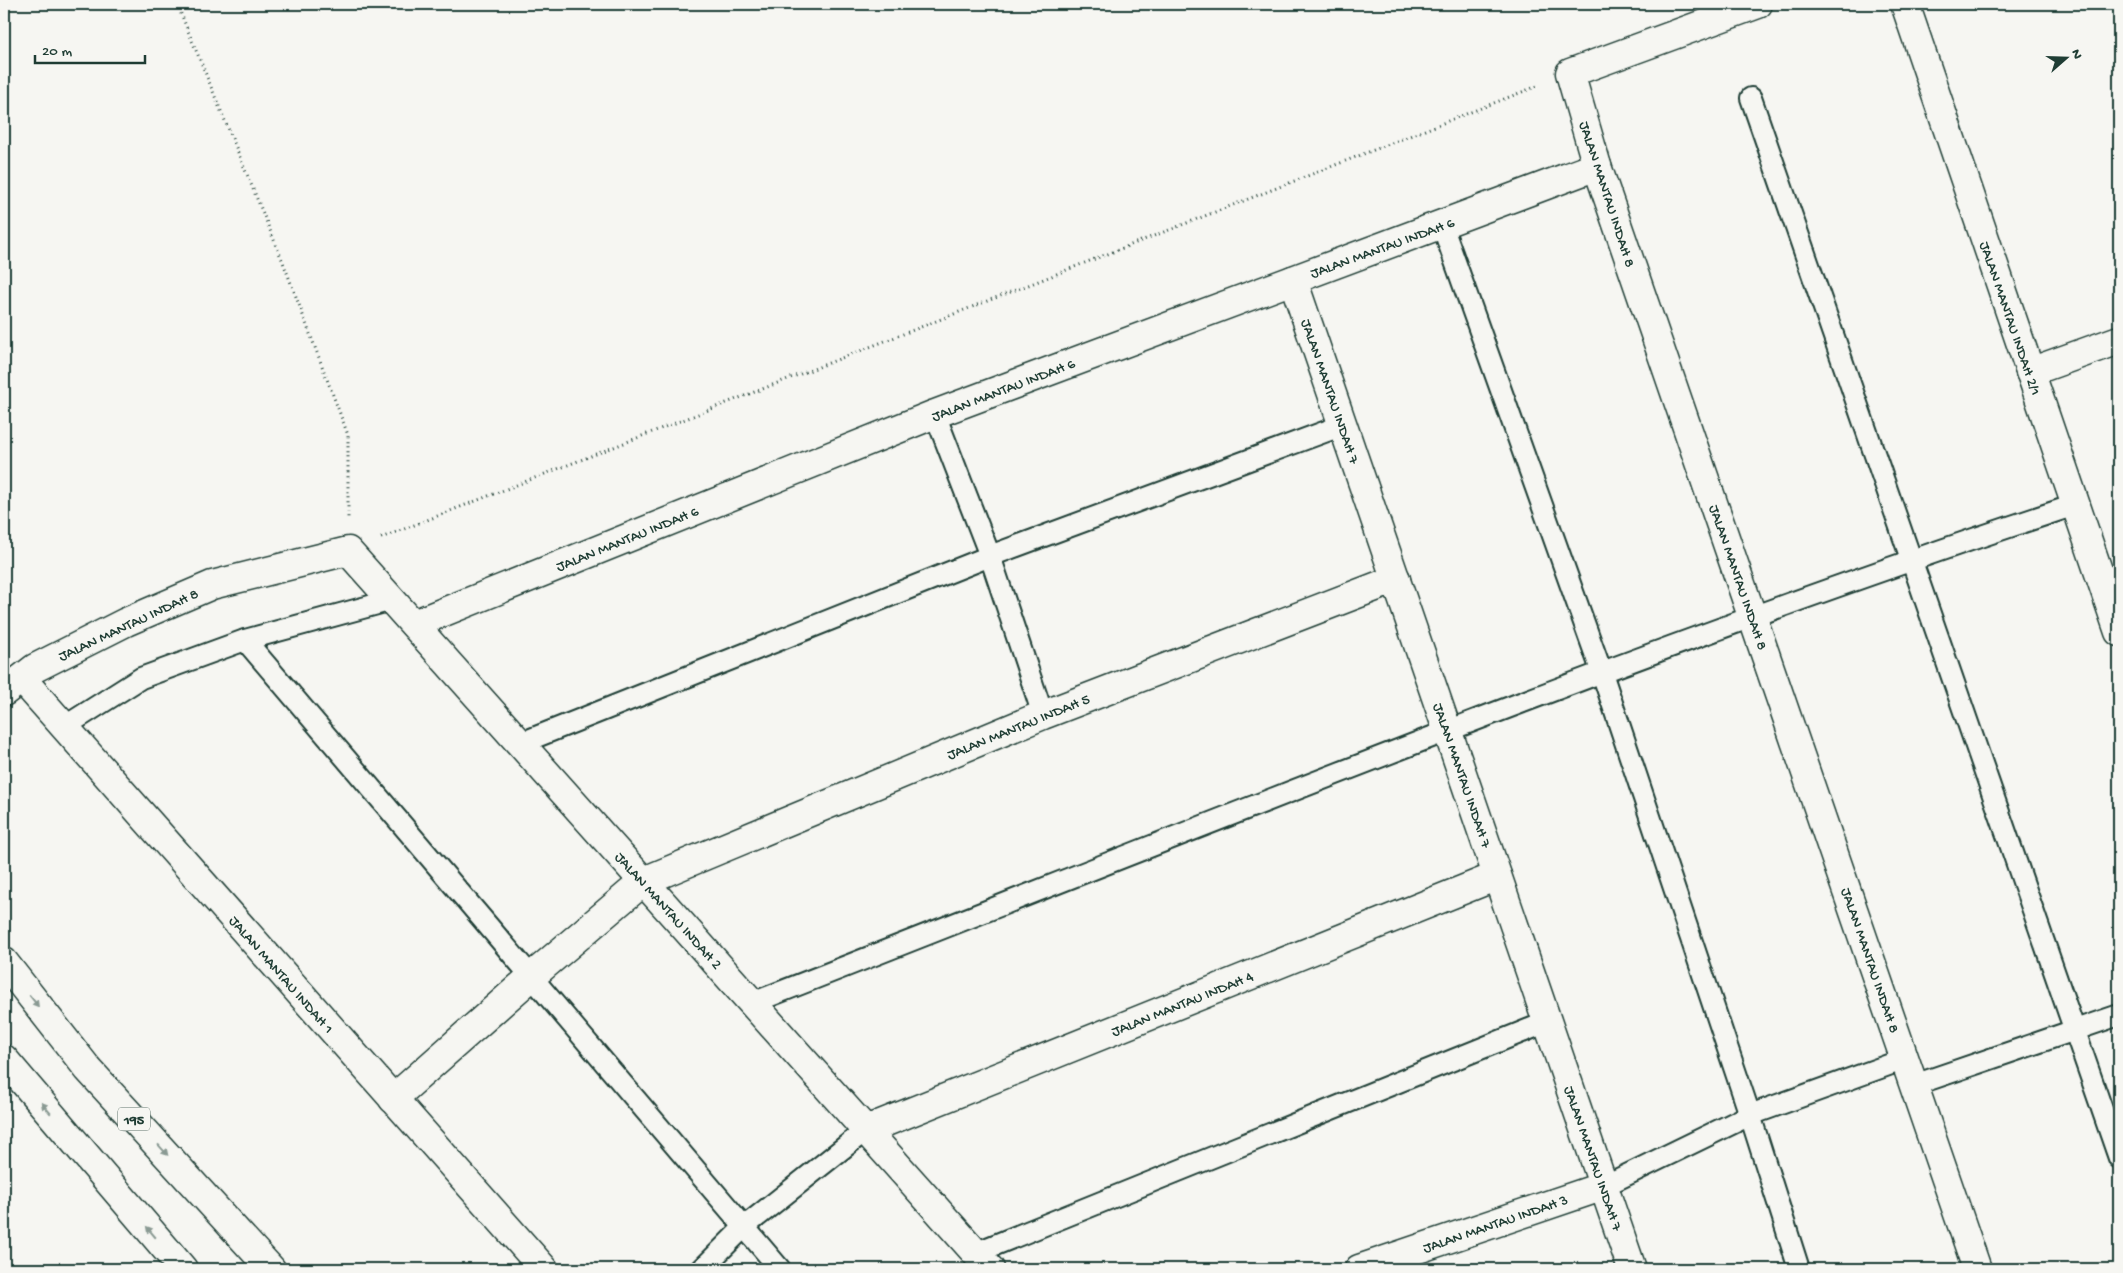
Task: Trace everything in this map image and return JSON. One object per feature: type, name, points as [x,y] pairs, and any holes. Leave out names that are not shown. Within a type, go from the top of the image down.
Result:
[{"type":"main road","points":[[1570,73],[1758,4]]},
{"type":"main road","name":"JALAN MANTAU INDAH 2/1","points":[[1905,4],[2119,632]]},
{"type":"main road","name":"JALAN MANTAU INDAH 8","points":[[1570,73],[1597,166],[1977,1269]]},
{"type":"main road","name":"JALAN MANTAU INDAH 6","points":[[414,624],[934,414],[1597,166]]},
{"type":"main road","name":"JALAN MANTAU INDAH 7","points":[[1293,280],[1632,1269]]},
{"type":"main road","points":[[2030,372],[2119,340]]},
{"type":"main road","name":"JALAN MANTAU INDAH 2","points":[[348,550],[983,1261]]},
{"type":"main road","name":"JALAN MANTAU INDAH 8","points":[[13,685],[35,668],[126,622],[212,585],[348,550]]},
{"type":"main road","name":"JALAN MANTAU INDAH 5","points":[[393,1099],[531,977],[644,882],[1043,715],[1396,579]]},
{"type":"main road","name":"JALAN MANTAU INDAH 1","points":[[13,685],[64,727],[544,1269]]},
{"type":"main road","name":"JALAN MANTAU INDAH 4","points":[[866,1130],[1497,876]]},
{"type":"main road","name":"195","points":[[4,962],[88,1069],[271,1269]]},
{"type":"main road","points":[[4,1059],[183,1269]]},
{"type":"main road","name":"JALAN MANTAU INDAH 3","points":[[1359,1269],[1604,1186]]},
{"type":"lane","points":[[1751,98],[2119,1158]]},
{"type":"lane","points":[[1442,225],[1602,673],[1750,1115],[1799,1269]]},
{"type":"lane","points":[[934,414],[990,556],[1043,715]]},
{"type":"lane","points":[[521,743],[990,556],[1343,425]]},
{"type":"lane","points":[[752,1003],[1448,732],[1752,616],[1911,559],[2076,505]]},
{"type":"lane","points":[[64,727],[141,678],[245,640],[392,600]]},
{"type":"lane","points":[[245,640],[780,1269]]},
{"type":"lane","points":[[1914,1085],[2119,1015]]},
{"type":"lane","points":[[983,1261],[1547,1022]]},
{"type":"lane","points":[[1604,1186],[1750,1115],[1905,1059]]},
{"type":"lane","points":[[702,1269],[744,1227],[866,1130]]},
{"type":"path","points":[[178,4],[283,262],[348,435],[348,550],[1570,73]]}]
